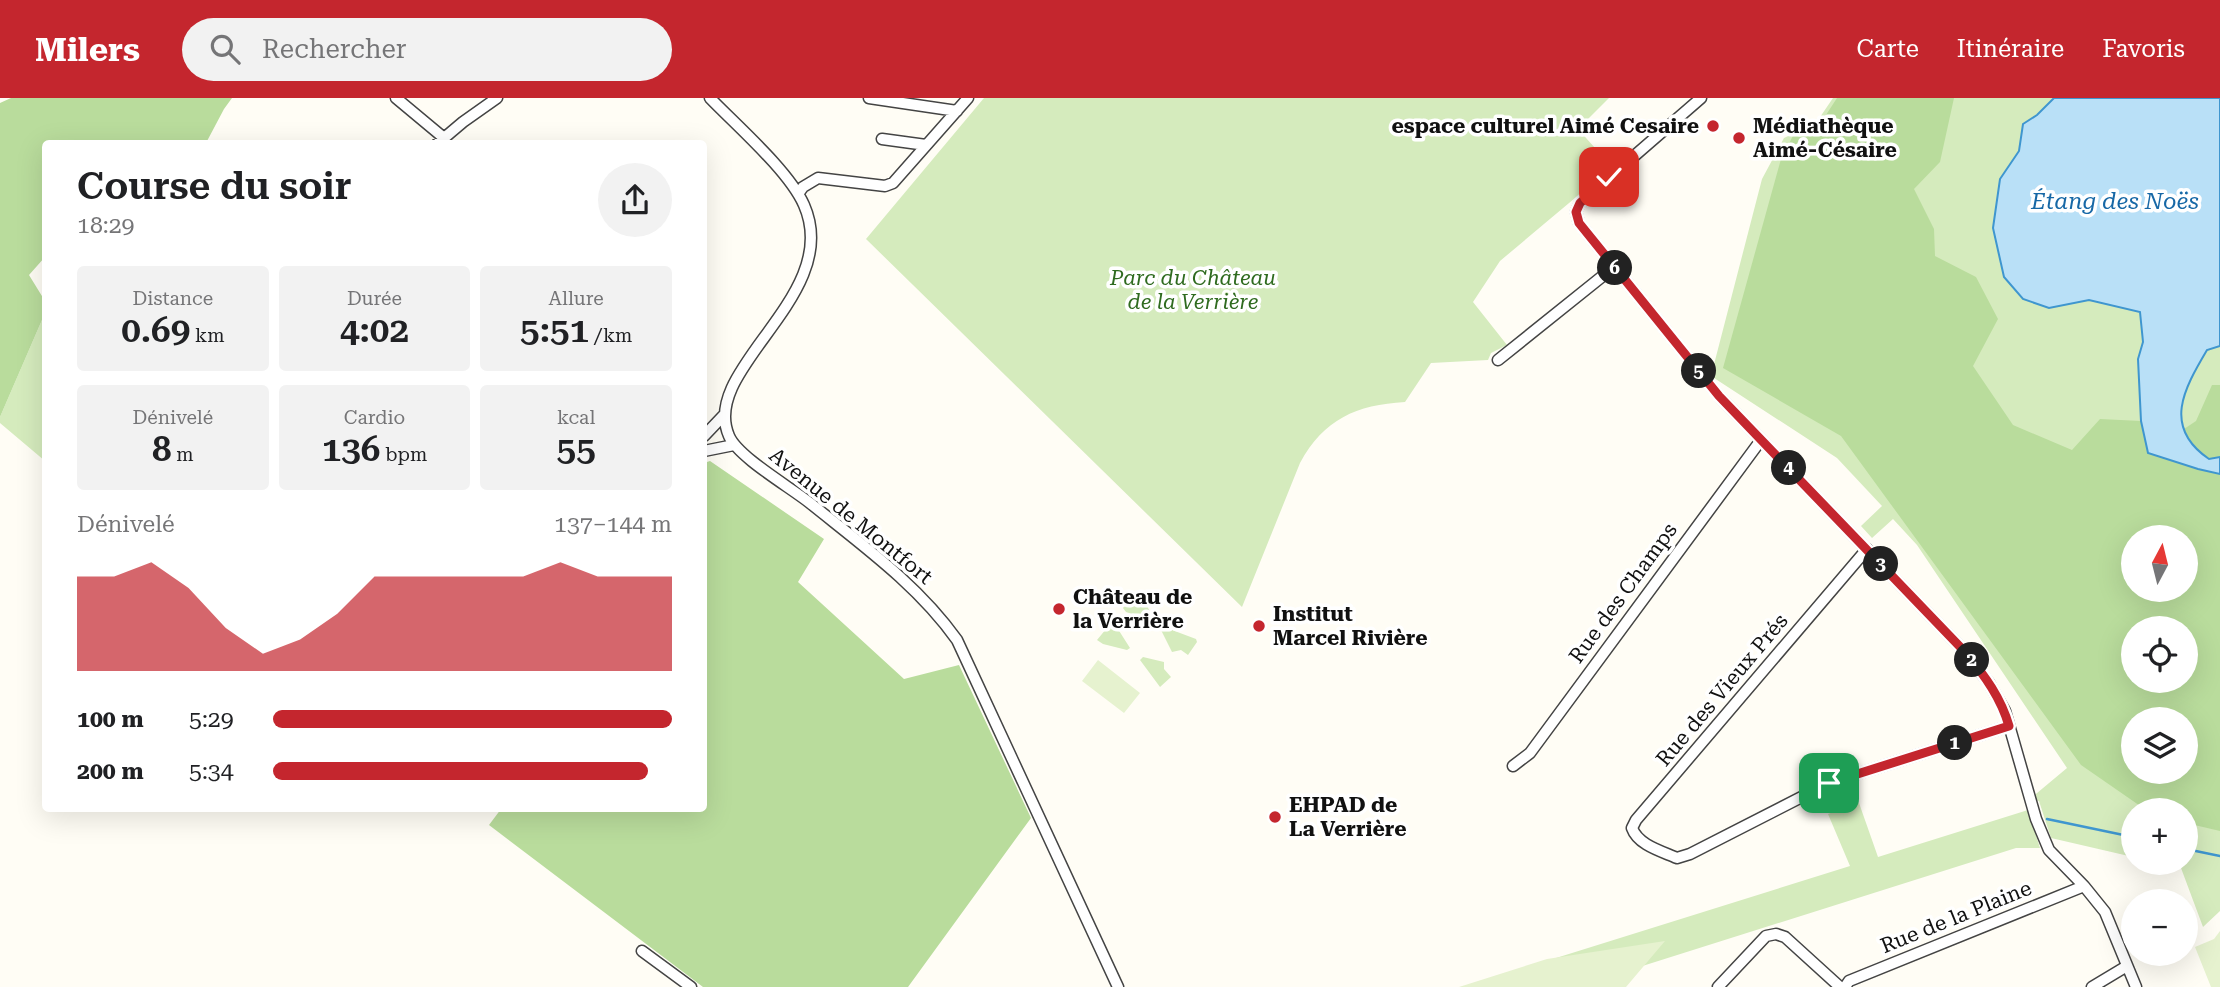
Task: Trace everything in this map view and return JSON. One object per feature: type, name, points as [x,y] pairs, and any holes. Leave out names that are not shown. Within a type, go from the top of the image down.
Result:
[{"type":"street","points":[[396,98],[440,140]]},
{"type":"street","points":[[442,140],[497,98]]},
{"type":"street","points":[[707,450],[734,445],[729,437],[724,415],[727,397],[733,384],[789,303],[808,259],[810,228],[808,216],[798,194],[779,170],[710,98]]},
{"type":"street","points":[[869,98],[957,111]]},
{"type":"street","points":[[798,194],[803,187],[818,178],[885,186],[893,183],[968,98]]},
{"type":"street","points":[[1701,98],[1580,203],[1576,212],[1579,223],[1719,396],[1978,668],[1998,697],[2036,819],[2049,850],[2105,912],[2121,951]]},
{"type":"street","points":[[883,139],[926,145]]},
{"type":"street","points":[[1498,360],[1614,267]]},
{"type":"street","points":[[707,433],[724,415]]},
{"type":"street","name":"Rue des Champs","points":[[1513,766],[1530,753],[1761,440]]},
{"type":"street","name":"Avenue de Montfort","points":[[734,445],[898,575],[929,604],[957,640],[1118,987]]},
{"type":"street","name":"Rue des Vieux Prés","points":[[1867,549],[1636,820],[1632,828],[1635,836],[1641,842],[1677,858],[1690,854],[1829,783],[2009,726]]},
{"type":"street","name":"Rue de la Plaine","points":[[1845,987],[1849,981],[2084,886]]},
{"type":"street","points":[[1718,987],[1766,936],[1776,934],[1785,937],[1840,987]]},
{"type":"street","points":[[642,951],[691,987]]},
{"type":"street","points":[[2092,987],[2127,966],[2136,987]]},
{"type":"green space","points":[[11,98],[232,98],[208,140],[42,140],[42,260],[29,275],[42,296],[42,320],[0,417],[0,103]]},
{"type":"green space","name":"Parc du Château de la Verrière","points":[[984,98],[1609,98],[1578,129],[1612,167],[1500,261],[1473,302],[1507,345],[1491,353],[1488,360],[1431,363],[1405,402],[1371,407],[1343,417],[1320,435],[1309,448],[1300,463],[1242,607],[866,239]]},
{"type":"green space","points":[[1833,98],[2220,98],[2220,911],[2203,927],[2198,914],[2198,889],[2189,889],[2184,875],[2198,875],[2198,798],[2121,798],[2121,854],[2051,838],[2039,801],[2030,799],[2067,768],[1917,545],[1893,519],[1872,538],[1861,526],[1882,506],[1837,458],[1711,376],[1762,179],[1784,138],[1816,123]]},
{"type":"green space","points":[[1837,98],[1954,98],[1940,162],[1914,189],[1934,229],[1935,256],[1976,277],[1998,319],[1973,366],[2013,425],[2072,450],[2100,419],[2141,421],[2148,453],[2220,474],[2220,831],[2198,826],[2198,798],[2129,798],[2081,765],[1841,436],[1723,368],[1781,159],[1799,124],[1824,118]]},
{"type":"green space","points":[[42,320],[42,458],[0,423],[0,417]]},
{"type":"green space","points":[[2212,385],[2220,385],[2220,457],[2209,459],[2194,448],[2184,429],[2196,421]]},
{"type":"green space","points":[[710,461],[824,539],[798,582],[904,679],[959,665],[1031,818],[908,987],[703,987],[489,825],[499,812],[707,812],[707,462]]},
{"type":"green space","points":[[1136,591],[1153,617],[1150,620],[1126,612],[1123,608]]},
{"type":"green space","points":[[1111,623],[1116,626],[1130,648],[1127,650],[1097,640]]},
{"type":"green space","points":[[1164,627],[1196,639],[1197,642],[1188,655],[1181,650],[1172,652],[1161,630]]},
{"type":"green space","points":[[1143,657],[1164,662],[1164,669],[1171,677],[1160,687],[1140,660]]},
{"type":"green space","points":[[1098,660],[1140,693],[1124,713],[1082,681]]},
{"type":"green space","points":[[1859,803],[1878,857],[2028,810],[2040,848],[2016,848],[1576,987],[1463,987],[1850,866],[1828,814]]},
{"type":"green space","points":[[2220,931],[2220,987],[2211,987],[2198,954],[2198,946],[2214,939]]},
{"type":"green space","points":[[1665,941],[1626,987],[1459,987],[1547,959]]},
{"type":"water","name":"Étang des Noës","points":[[2054,98],[2220,98],[2220,346],[2207,350],[2191,379],[2182,407],[2182,421],[2194,447],[2209,459],[2220,457],[2220,474],[2148,453],[2141,421],[2138,359],[2143,342],[2140,312],[2089,300],[2049,308],[2023,299],[2004,277],[1993,228],[2000,179],[2019,151],[2023,124],[2037,115]]},
{"type":"waterway","points":[[2047,819],[2121,834]]},
{"type":"waterway","points":[[2198,851],[2220,856]]},
{"type":"place","name":"espace culturel Aimé Cesaire","points":[[1713,126]]},
{"type":"place","name":"Médiathèque Aimé-Césaire","points":[[1739,138]]},
{"type":"place","name":"Château de la Verrière","points":[[1059,609]]},
{"type":"place","name":"Institut Marcel Rivière","points":[[1259,626]]},
{"type":"place","name":"EHPAD de La Verrière","points":[[1275,817]]},
{"type":"route","points":[[1609,177],[1580,203],[1576,212],[1579,223],[1719,396],[1966,653],[1989,683],[2005,711],[2009,726],[1829,783]]}]
